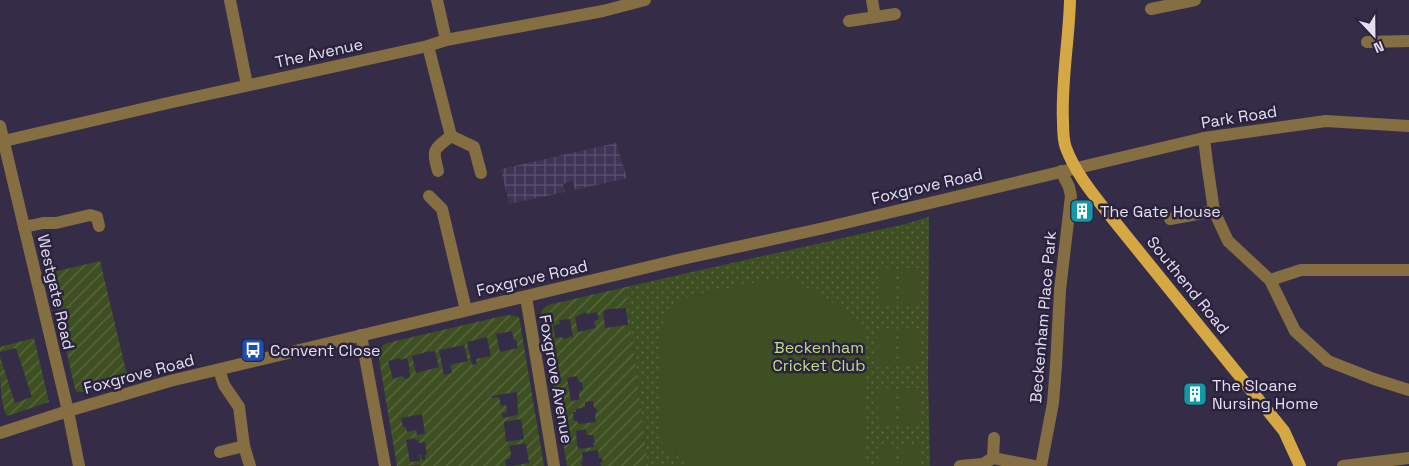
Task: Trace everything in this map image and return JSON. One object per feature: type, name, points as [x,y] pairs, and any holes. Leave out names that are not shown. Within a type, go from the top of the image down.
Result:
[{"type":"main road","name":"Southend Road","points":[[1070,0],[1062,112],[1064,143],[1076,168],[1083,181],[1107,212],[1284,431],[1300,466]]},
{"type":"street","points":[[230,0],[247,86]]},
{"type":"street","points":[[437,0],[446,40]]},
{"type":"street","name":"The Avenue","points":[[2,141],[601,6],[645,0]]},
{"type":"street","points":[[872,0],[875,17]]},
{"type":"street","points":[[1151,9],[1195,0]]},
{"type":"street","points":[[849,21],[895,14]]},
{"type":"street","points":[[1367,42],[1409,41]]},
{"type":"street","points":[[428,46],[451,136]]},
{"type":"street","name":"Park Road","points":[[1076,168],[1204,138],[1326,121],[1409,126]]},
{"type":"street","name":"Westgate Road","points":[[0,126],[2,141],[68,411],[79,466]]},
{"type":"street","points":[[438,171],[434,155],[435,151],[438,146],[451,136]]},
{"type":"street","points":[[451,136],[474,147],[480,173]]},
{"type":"street","points":[[1204,138],[1214,211],[1228,241],[1270,280],[1295,331],[1328,361],[1409,390]]},
{"type":"street","name":"Foxgrove Road","points":[[1,428],[68,411],[170,381],[1076,168]]},
{"type":"street","name":"Beckenham Place Park","points":[[1041,466],[1048,436],[1055,385],[1060,290],[1071,196],[1061,171]]},
{"type":"street","points":[[429,196],[442,209],[466,310]]},
{"type":"street","points":[[1170,219],[1214,211]]},
{"type":"street","points":[[24,227],[43,223],[56,223],[90,215],[97,217],[99,226]]},
{"type":"street","points":[[1270,280],[1301,270],[1409,270]]},
{"type":"street","name":"Foxgrove Avenue","points":[[526,297],[554,466]]},
{"type":"street","points":[[361,335],[385,466]]},
{"type":"street","points":[[219,370],[224,385],[239,407],[244,446],[250,466]]},
{"type":"street","points":[[993,458],[994,438]]},
{"type":"street","points":[[220,452],[244,446]]},
{"type":"street","points":[[960,466],[983,464],[993,458],[1034,466]]},
{"type":"street","points":[[1343,466],[1409,458]]},
{"type":"shaded area","points":[[616,143],[627,178],[575,190],[573,181],[563,184],[565,192],[509,204],[501,169]]},
{"type":"green space","name":"Beckenham Cricket Club","points":[[929,217],[928,376],[930,466],[648,466],[626,287]]},
{"type":"green space","points":[[100,261],[128,379],[77,392],[49,273]]},
{"type":"green space","points":[[878,268],[896,268],[896,306],[879,306]]},
{"type":"green space","points":[[902,268],[920,268],[920,306],[902,306]]},
{"type":"green space","points":[[785,277],[794,280],[852,314],[861,324],[866,335],[866,453],[864,466],[698,466],[676,456],[660,439],[660,337],[666,317],[680,302],[692,295]]},
{"type":"green space","points":[[626,287],[648,466],[601,466],[600,463],[603,462],[602,458],[599,458],[598,450],[582,452],[582,466],[567,466],[541,312],[548,305]],"holes":[[[626,308],[628,325],[605,328],[603,311]],[[586,312],[587,314],[597,312],[599,319],[594,321],[596,328],[578,332],[575,317]],[[570,319],[573,338],[571,336],[564,339],[562,337],[555,338],[553,325],[560,324],[559,320]],[[577,376],[579,382],[582,382],[583,390],[580,391],[579,400],[571,401],[567,378]],[[593,401],[597,412],[595,413],[596,422],[578,424],[577,421],[574,421],[573,412],[576,412],[576,409],[585,407],[585,402]],[[586,429],[587,435],[593,435],[594,447],[579,449],[576,431]]]},
{"type":"green space","points":[[507,315],[519,317],[544,466],[512,466],[529,463],[526,443],[509,446],[511,454],[510,458],[505,460],[506,466],[397,466],[378,353],[383,345]],"holes":[[[512,331],[518,348],[500,352],[496,334]],[[487,337],[491,356],[476,359],[477,364],[472,365],[467,342]],[[464,345],[468,361],[450,365],[452,373],[444,375],[439,350]],[[435,351],[439,367],[416,373],[412,356]],[[407,358],[410,369],[409,378],[405,379],[402,376],[393,379],[388,361]],[[517,392],[518,415],[503,418],[502,413],[507,412],[506,405],[501,406],[499,397],[492,398],[491,396]],[[422,414],[425,434],[417,435],[416,430],[407,432],[406,427],[403,427],[401,418]],[[521,419],[524,439],[506,442],[504,422]],[[415,438],[419,443],[425,442],[427,455],[425,455],[425,460],[422,460],[420,455],[420,461],[410,462],[406,440]]]},
{"type":"green space","points":[[877,328],[895,328],[895,366],[877,367]]},
{"type":"green space","points":[[901,328],[919,328],[919,366],[901,366]]},
{"type":"green space","points":[[34,338],[49,402],[7,416],[0,380],[0,357],[15,403],[32,397],[16,348],[0,352],[0,347]]},
{"type":"green space","points":[[877,388],[895,388],[895,426],[878,426]]},
{"type":"green space","points":[[901,388],[919,388],[919,426],[901,426]]},
{"type":"green space","points":[[920,445],[920,466],[902,466],[902,446]]},
{"type":"green space","points":[[878,446],[896,446],[896,466],[878,466]]},
{"type":"place","name":"The Gate House","points":[[1082,211]]},
{"type":"place","name":"Convent Close","points":[[253,350]]},
{"type":"place","name":"The Sloane Nursing Home","points":[[1195,394]]}]
